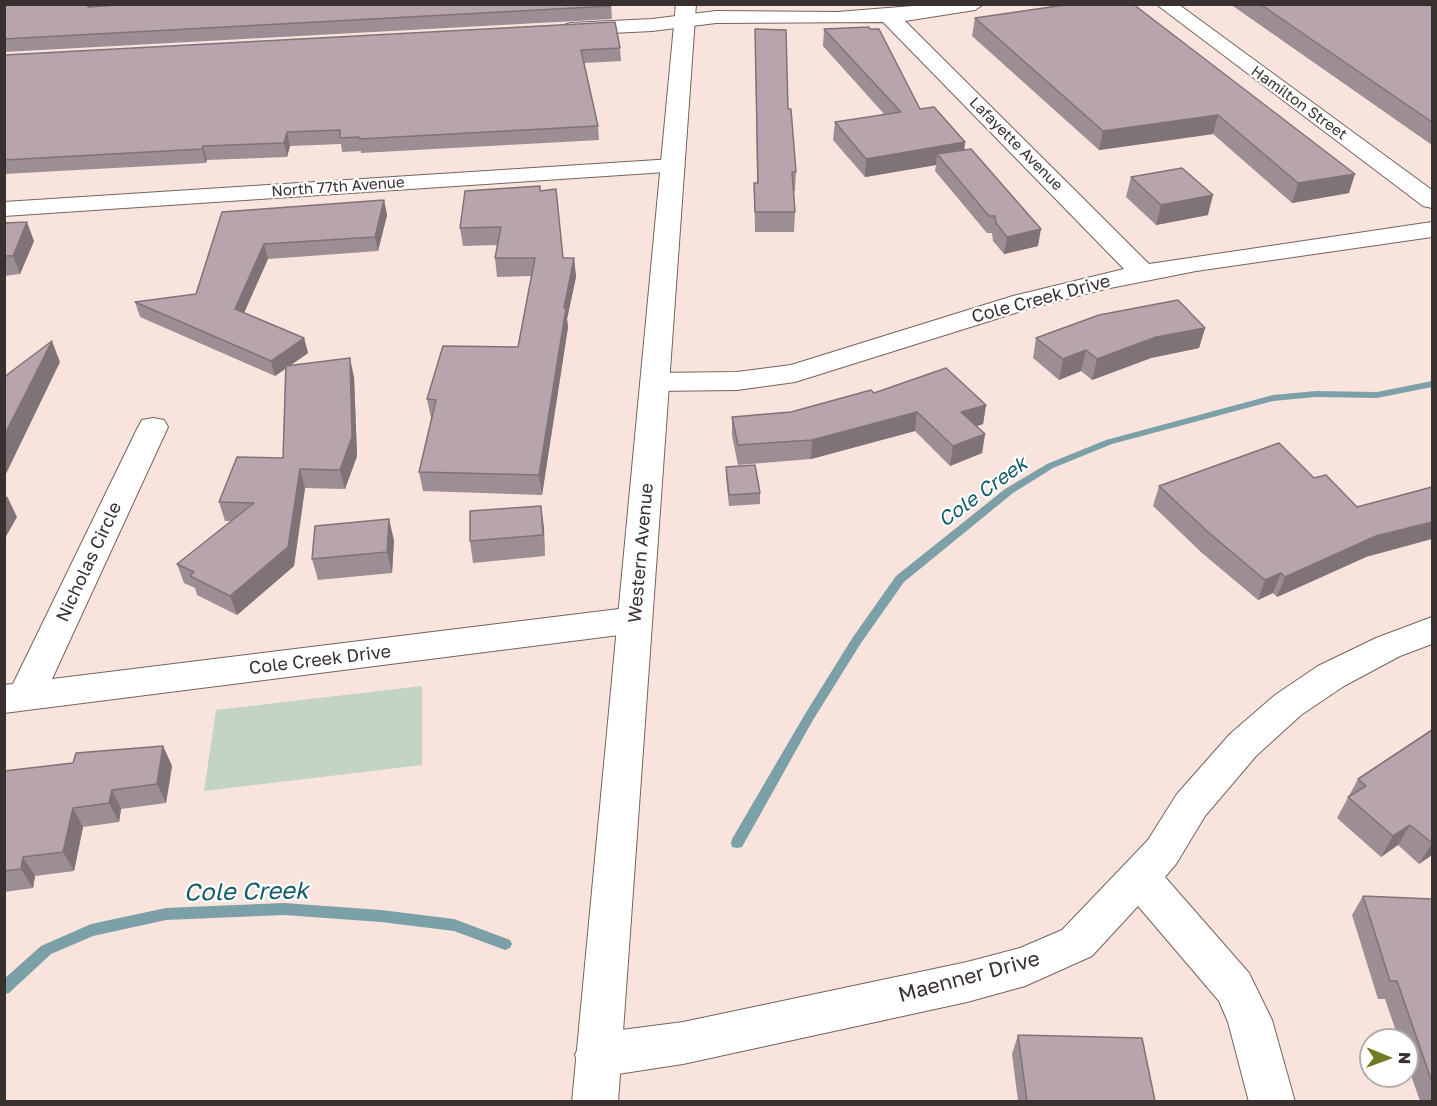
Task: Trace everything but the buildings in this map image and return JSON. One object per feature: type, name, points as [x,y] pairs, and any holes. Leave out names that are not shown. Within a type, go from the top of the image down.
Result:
[{"type":"street","points":[[546,31],[686,13],[716,17],[888,15],[975,4]]},
{"type":"street","name":"Hamilton Street","points":[[1165,4],[1432,201]]},
{"type":"street","name":"Western Avenue","points":[[595,1101],[686,13]]},
{"type":"street","name":"Lafayette Avenue","points":[[888,15],[1143,273]]},
{"type":"street","name":"North 77th Avenue","points":[[4,209],[673,166]]},
{"type":"street","name":"Cole Creek Drive","points":[[655,382],[737,381],[795,373],[1022,302],[1143,273],[1432,230]]},
{"type":"street","name":"Nicholas Circle","points":[[15,698],[153,427]]},
{"type":"street","name":"Cole Creek Drive","points":[[15,698],[635,620]]},
{"type":"street","name":"Maenner Drive","points":[[598,1055],[683,1043],[967,982],[1025,966],[1077,942],[1162,852],[1191,805],[1243,745],[1288,705],[1331,676],[1378,652],[1432,630]]},
{"type":"street","points":[[1139,877],[1234,987],[1250,1020],[1272,1101]]},
{"type":"green space","points":[[422,686],[422,765],[204,791],[216,710]]},
{"type":"waterway","name":"Cole Creek","points":[[737,843],[809,717],[857,640],[900,579],[1009,491],[1050,466],[1109,442],[1273,398],[1316,394],[1377,395],[1432,384]]},
{"type":"waterway","name":"Cole Creek","points":[[4,988],[46,950],[91,930],[166,914],[284,909],[381,916],[454,925],[505,944]]}]
